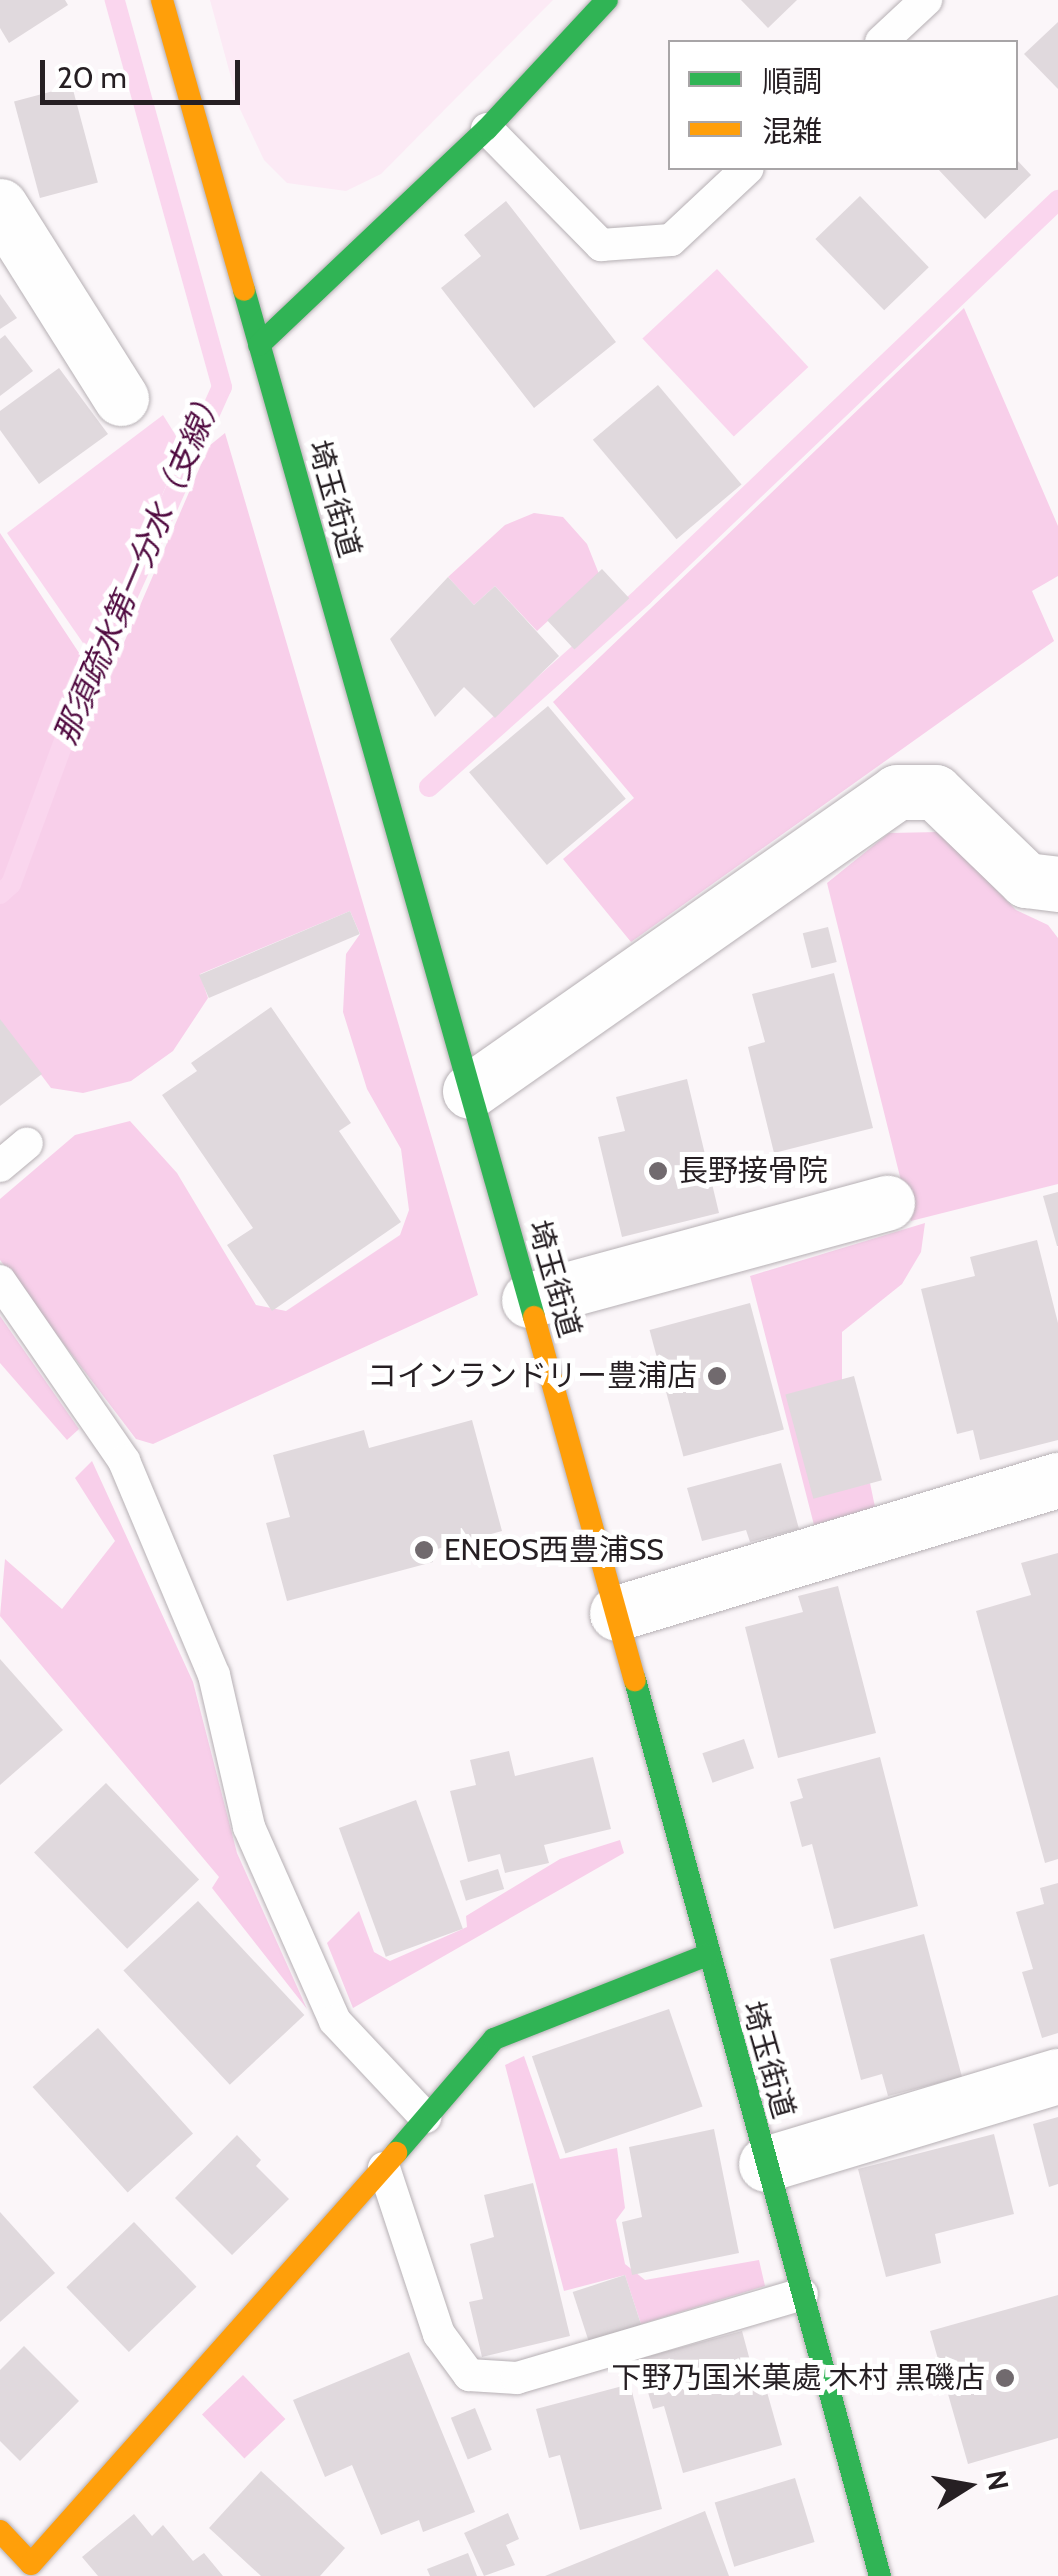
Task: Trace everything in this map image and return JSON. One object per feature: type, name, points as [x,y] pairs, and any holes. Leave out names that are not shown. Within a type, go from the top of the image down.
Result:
[{"type":"street","name":"埼玉街道","points":[[162,0],[530,1300],[880,2576]]},
{"type":"street","points":[[259,345],[487,128],[607,0]]},
{"type":"street","points":[[0,206],[121,398]]},
{"type":"street","points":[[470,1091],[898,792],[934,792],[1026,880],[1058,884]]},
{"type":"street","points":[[530,1300],[887,1203]]},
{"type":"street","points":[[617,1613],[1058,1480]]},
{"type":"street","points":[[25,2557],[384,2168],[494,2039],[707,1954]]},
{"type":"street","points":[[766,2164],[1058,2076]]},
{"type":"lane","points":[[883,40],[926,0]]},
{"type":"lane","points":[[487,128],[601,245],[671,240],[746,170]]},
{"type":"lane","points":[[0,1166],[28,1143]]},
{"type":"lane","points":[[0,1281],[124,1461],[214,1675],[249,1827],[335,2020],[425,2117]]},
{"type":"lane","points":[[384,2168],[439,2334],[470,2376],[517,2378],[802,2294]]},
{"type":"shaded area","points":[[210,0],[553,0],[381,174],[346,191],[287,183],[264,160],[239,107]]},
{"type":"shaded area","points":[[717,269],[808,367],[734,437],[642,339]]},
{"type":"shaded area","points":[[964,308],[1058,526],[1058,576],[1032,591],[1054,641],[631,942],[563,859],[634,798],[553,702]]},
{"type":"shaded area","points":[[163,415],[183,447],[92,656],[7,533]]},
{"type":"shaded area","points":[[225,433],[478,1295],[153,1444],[136,1439],[0,1260],[0,1199],[75,1135],[130,1121],[177,1173],[256,1305],[286,1311],[400,1235],[409,1210],[401,1149],[367,1089],[343,1012],[346,954],[360,934],[350,911],[200,974],[208,998],[173,1051],[131,1081],[83,1093],[51,1088],[0,1020],[0,533],[87,665],[113,668],[209,446]]},
{"type":"shaded area","points":[[534,513],[563,517],[587,544],[599,574],[537,631],[495,586],[474,605],[448,577],[505,525]]},
{"type":"shaded area","points":[[939,832],[1016,910],[1048,925],[1058,938],[1058,1184],[911,1221],[827,883],[889,833]]},
{"type":"shaded area","points":[[925,1223],[921,1252],[902,1284],[842,1332],[842,1380],[814,1497],[870,1483],[875,1507],[814,1525],[750,1276]]},
{"type":"shaded area","points":[[0,1316],[79,1429],[67,1440],[0,1363]]},
{"type":"shaded area","points":[[92,1461],[193,1682],[237,1853],[307,2009],[212,1888],[219,1877],[0,1616],[5,1559],[62,1609],[115,1541],[75,1478]]},
{"type":"shaded area","points":[[620,1840],[624,1853],[353,2008],[327,1943],[359,1911],[374,1952],[390,1961],[467,1927],[466,1916],[560,1859]]},
{"type":"shaded area","points":[[524,2056],[560,2159],[617,2148],[625,2208],[616,2220],[625,2264],[645,2280],[759,2260],[765,2286],[641,2324],[625,2275],[564,2291],[505,2065]]},
{"type":"shaded area","points":[[243,2375],[285,2419],[244,2458],[202,2415]]},
{"type":"building","points":[[0,0],[65,0],[68,5],[9,43],[0,28]]},
{"type":"building","points":[[741,0],[797,0],[768,28]]},
{"type":"building","points":[[1058,22],[1058,89],[1024,54]]},
{"type":"building","points":[[72,86],[98,183],[40,198],[14,102]]},
{"type":"building","points":[[1018,161],[1031,175],[985,219],[939,170],[1018,170]]},
{"type":"building","points":[[860,196],[929,267],[884,310],[815,239]]},
{"type":"building","points":[[506,201],[616,342],[534,408],[441,288],[481,256],[464,235]]},
{"type":"building","points":[[0,294],[17,318],[0,329]]},
{"type":"building","points":[[5,335],[33,371],[0,396],[0,339]]},
{"type":"building","points":[[59,368],[108,434],[39,484],[0,430],[0,411]]},
{"type":"building","points":[[658,385],[742,485],[676,539],[593,440]]},
{"type":"building","points":[[602,569],[629,598],[574,649],[547,620]]},
{"type":"building","points":[[448,577],[474,605],[495,586],[559,656],[495,718],[464,687],[435,717],[390,639]]},
{"type":"building","points":[[548,706],[626,799],[547,865],[469,772]]},
{"type":"building","points":[[350,911],[360,934],[209,998],[199,975]]},
{"type":"building","points":[[828,927],[837,962],[811,968],[803,933]]},
{"type":"building","points":[[834,973],[873,1128],[774,1153],[748,1047],[765,1042],[752,994]]},
{"type":"building","points":[[271,1007],[351,1123],[339,1131],[401,1222],[272,1311],[227,1245],[253,1228],[162,1095],[197,1071],[191,1063]]},
{"type":"building","points":[[0,1019],[42,1074],[0,1106]]},
{"type":"building","points":[[687,1079],[719,1213],[622,1237],[598,1137],[625,1131],[616,1097]]},
{"type":"building","points":[[1058,1192],[1058,1246],[1057,1246],[1043,1196]]},
{"type":"building","points":[[1037,1240],[1058,1323],[1058,1440],[980,1460],[973,1430],[957,1434],[921,1289],[975,1276],[970,1257]]},
{"type":"building","points":[[750,1303],[784,1430],[683,1456],[650,1330]]},
{"type":"building","points":[[854,1376],[882,1480],[813,1499],[785,1394]]},
{"type":"building","points":[[472,1420],[502,1531],[430,1551],[433,1562],[287,1601],[266,1523],[290,1517],[273,1455],[364,1430],[369,1448]]},
{"type":"building","points":[[781,1463],[799,1529],[750,1542],[746,1530],[702,1541],[687,1488]]},
{"type":"building","points":[[1058,1553],[1058,1859],[1045,1863],[976,1611],[1031,1595],[1021,1563]]},
{"type":"building","points":[[838,1586],[876,1733],[778,1758],[745,1627],[803,1612],[798,1596]]},
{"type":"building","points":[[0,1659],[63,1730],[0,1785]]},
{"type":"building","points":[[744,1739],[754,1768],[712,1783],[702,1753]]},
{"type":"building","points":[[509,1751],[515,1776],[593,1757],[611,1829],[544,1845],[549,1863],[505,1873],[500,1854],[468,1862],[450,1791],[476,1785],[470,1760]]},
{"type":"building","points":[[880,1757],[918,1906],[834,1929],[812,1844],[802,1847],[790,1802],[803,1798],[797,1779]]},
{"type":"building","points":[[106,1783],[199,1879],[127,1949],[34,1852]]},
{"type":"building","points":[[416,1800],[463,1929],[386,1957],[339,1828]]},
{"type":"building","points":[[498,1869],[504,1889],[466,1901],[460,1881]]},
{"type":"building","points":[[1058,1883],[1058,2033],[1042,2038],[1022,1972],[1033,1969],[1016,1912],[1044,1904],[1040,1888]]},
{"type":"building","points":[[198,1901],[304,2015],[230,2085],[123,1971]]},
{"type":"building","points":[[924,1934],[962,2077],[888,2096],[882,2074],[861,2080],[830,1959]]},
{"type":"building","points":[[669,2009],[703,2106],[565,2154],[532,2056]]},
{"type":"building","points":[[98,2028],[193,2134],[128,2192],[33,2087]]},
{"type":"building","points":[[1058,2117],[1058,2184],[1049,2187],[1033,2124]]},
{"type":"building","points":[[714,2129],[739,2253],[632,2275],[622,2222],[642,2217],[629,2147]]},
{"type":"building","points":[[994,2134],[1014,2214],[935,2234],[941,2263],[886,2277],[858,2169]]},
{"type":"building","points":[[237,2135],[261,2160],[256,2166],[289,2199],[232,2255],[175,2198]]},
{"type":"building","points":[[533,2183],[570,2336],[482,2357],[469,2302],[483,2299],[470,2244],[494,2237],[484,2195]]},
{"type":"building","points":[[0,2212],[55,2273],[0,2322]]},
{"type":"building","points":[[134,2222],[197,2287],[129,2352],[66,2287]]},
{"type":"building","points":[[625,2275],[641,2324],[589,2341],[573,2292]]},
{"type":"building","points":[[1058,2295],[1058,2438],[968,2464],[930,2331]]},
{"type":"building","points":[[742,2331],[759,2394],[767,2392],[782,2445],[683,2473],[664,2406],[653,2409],[638,2359]]},
{"type":"building","points":[[24,2346],[79,2401],[20,2461],[0,2441],[0,2370]]},
{"type":"building","points":[[409,2352],[475,2512],[423,2532],[419,2520],[381,2535],[352,2465],[325,2477],[293,2400]]},
{"type":"building","points":[[630,2384],[662,2509],[580,2530],[560,2455],[549,2458],[536,2409]]},
{"type":"building","points":[[475,2408],[492,2450],[468,2459],[451,2418]]},
{"type":"building","points":[[261,2471],[345,2548],[320,2576],[261,2576],[209,2528]]},
{"type":"building","points":[[795,2478],[815,2542],[734,2567],[715,2503]]},
{"type":"building","points":[[705,2511],[729,2576],[545,2576]]},
{"type":"building","points":[[508,2513],[519,2539],[506,2545],[515,2565],[484,2576],[464,2533]]},
{"type":"building","points":[[134,2514],[152,2536],[163,2525],[193,2561],[204,2553],[223,2576],[98,2576],[82,2557]]},
{"type":"building","points":[[468,2553],[477,2576],[430,2576],[427,2569]]},
{"type":"waterway","name":"那須疏水第一分水（支線）","points":[[0,894],[11,884],[72,719],[222,387],[115,0]]},
{"type":"waterway","points":[[429,787],[643,596],[1058,200]]},
{"type":"traffic: fast","points":[[259,345],[487,129],[607,0]]},
{"type":"traffic: fast","points":[[244,290],[534,1317]]},
{"type":"traffic: fast","points":[[635,1680],[880,2576]]},
{"type":"traffic: fast","points":[[396,2153],[494,2039],[707,1955]]},
{"type":"traffic: slow","points":[[162,0],[244,290]]},
{"type":"traffic: slow","points":[[534,1317],[635,1680]]},
{"type":"traffic: slow","points":[[0,2531],[31,2564],[396,2153]]},
{"type":"place","name":"長野接骨院","points":[[658,1171]]},
{"type":"place","name":"コインランドリー豊浦店","points":[[717,1376]]},
{"type":"place","name":"ENEOS西豊浦SS","points":[[424,1550]]},
{"type":"place","name":"下野乃国米菓處 木村 黒磯店","points":[[1005,2378]]}]
